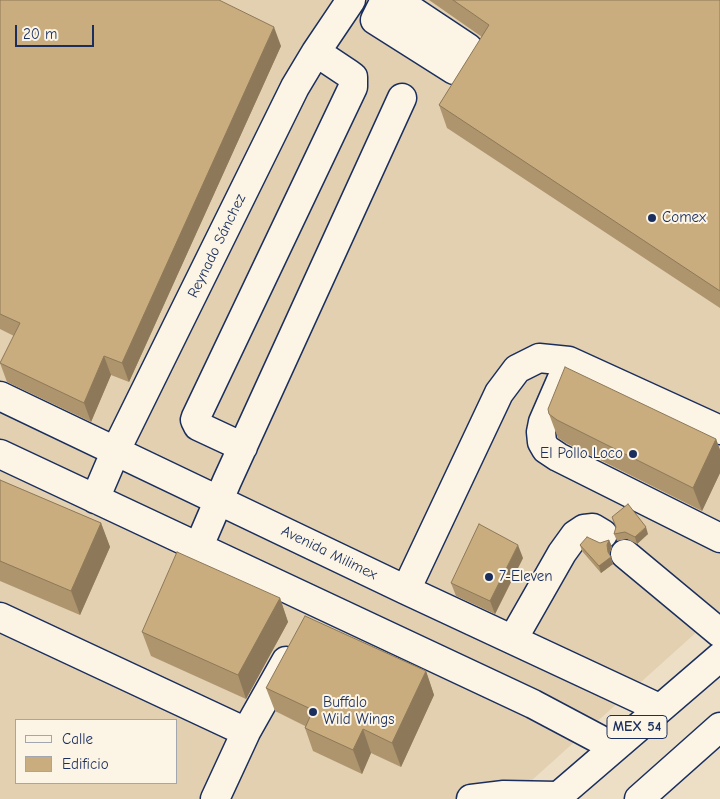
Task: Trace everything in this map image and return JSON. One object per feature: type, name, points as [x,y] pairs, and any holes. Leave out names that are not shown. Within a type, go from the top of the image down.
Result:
[{"type":"main road","name":"Reynado Sánchez","points":[[94,499],[116,450],[295,87],[351,0]]},
{"type":"main road","points":[[243,447],[198,426],[196,417],[353,87],[353,77],[350,74],[316,52]]},
{"type":"main road","points":[[199,546],[218,500],[402,98]]},
{"type":"main road","points":[[406,590],[499,393],[518,369],[539,358],[569,361],[720,430]]},
{"type":"main road","points":[[569,361],[543,422],[542,442],[546,449],[566,461],[720,538]]},
{"type":"main road","name":"Avenida Milimex","points":[[0,396],[406,590],[659,708]]},
{"type":"main road","points":[[0,454],[533,704],[614,747]]},
{"type":"main road","points":[[512,640],[562,553],[576,535],[584,529],[593,528],[602,534]]},
{"type":"main road","points":[[625,554],[720,633]]},
{"type":"main road","points":[[215,799],[246,732],[317,602]]},
{"type":"main road","points":[[0,617],[246,732]]},
{"type":"main road","name":"MEX 54","points":[[556,798],[720,657]]},
{"type":"main road","points":[[639,799],[720,727]]},
{"type":"main road","points":[[471,799],[504,794],[556,798]]},
{"type":"shaded area","points":[[0,0],[720,0],[720,611],[511,799],[0,799]]},
{"type":"building","points":[[0,0],[219,0],[274,27],[122,363],[104,356],[84,403],[0,363],[20,323],[0,314]]},
{"type":"building","name":"Comex","points":[[453,0],[720,0],[720,291],[439,105],[489,25]]},
{"type":"building","points":[[565,367],[716,439],[693,488],[557,420],[549,414],[548,409]]},
{"type":"building","points":[[0,480],[101,523],[71,591],[0,561]]},
{"type":"building","points":[[628,504],[646,527],[635,537],[625,532],[614,534],[616,527],[612,517]]},
{"type":"building","name":"7-Eleven","points":[[479,524],[518,545],[490,601],[451,583]]},
{"type":"building","points":[[587,537],[600,543],[609,540],[607,545],[611,557],[599,566],[580,545]]},
{"type":"building","points":[[177,552],[280,598],[238,675],[142,632]]},
{"type":"building","points":[[305,616],[426,671],[392,743],[363,729],[353,750],[305,728],[313,710],[266,688]]},
{"type":"place","name":"Comex","points":[[652,218]]},
{"type":"place","name":"El Pollo Loco","points":[[633,454]]},
{"type":"place","name":"7-Eleven","points":[[489,577]]},
{"type":"place","name":"Buffalo Wild Wings","points":[[313,712]]}]
